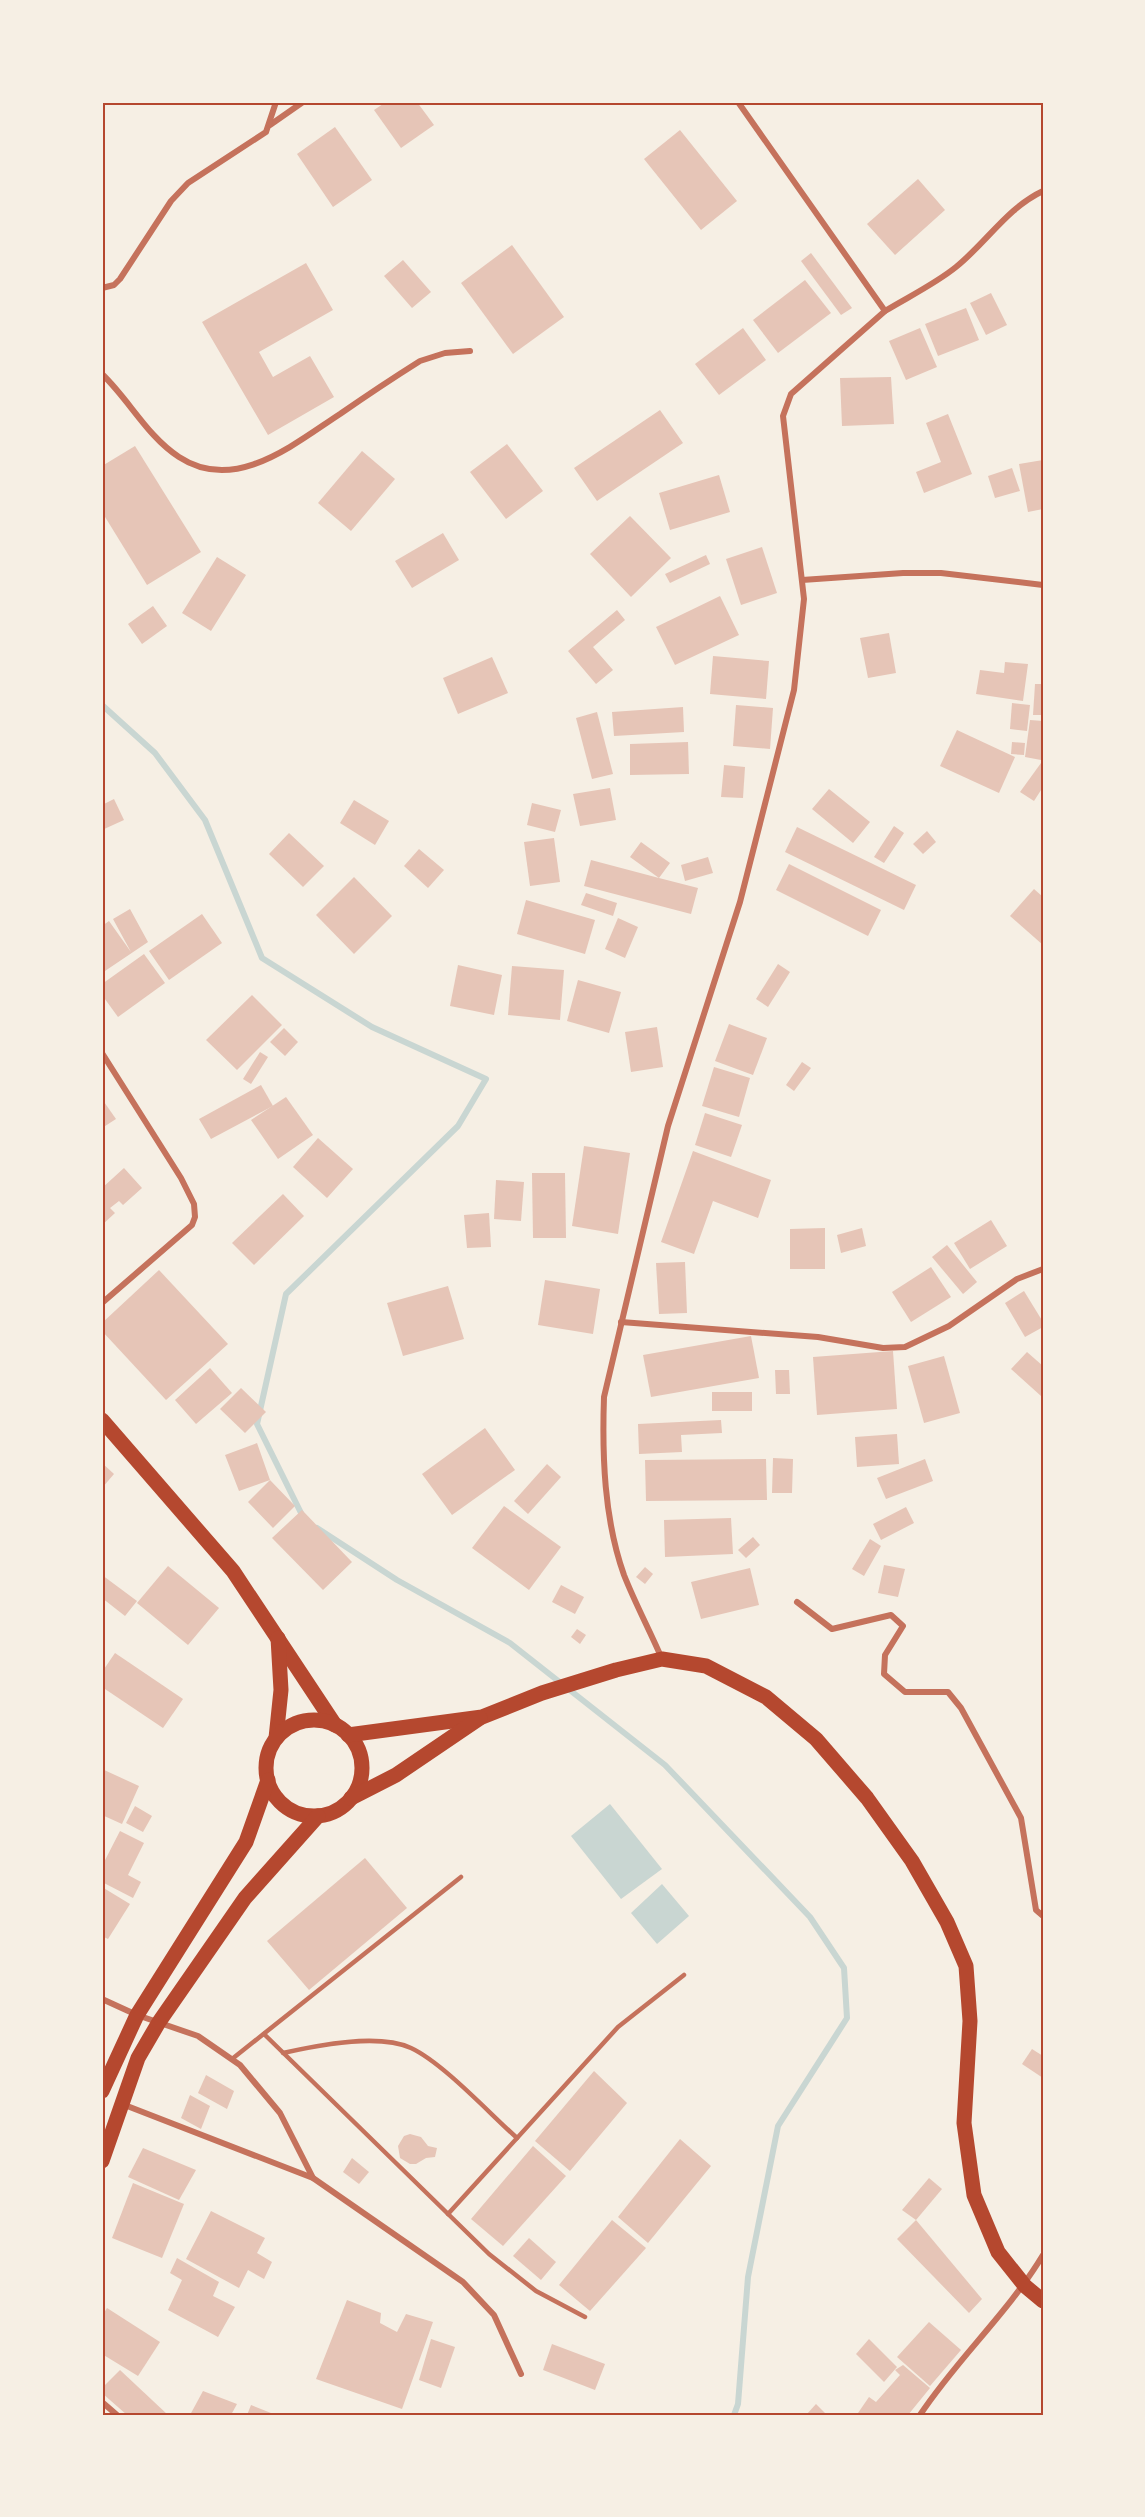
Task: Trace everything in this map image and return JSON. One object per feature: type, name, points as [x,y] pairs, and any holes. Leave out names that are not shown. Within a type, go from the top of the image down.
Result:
[{"type":"main road","points":[[102,1420],[233,1570],[278,1635],[335,1725],[348,1735],[358,1749],[362,1766],[360,1783],[342,1807],[318,1816],[302,1814],[286,1807],[274,1795],[267,1780]]},
{"type":"main road","points":[[276,1738],[281,1690],[278,1635]]},
{"type":"main road","points":[[348,1735],[482,1717],[542,1693],[616,1670],[662,1659],[705,1666],[766,1697],[816,1739],[867,1798],[912,1861],[948,1922],[966,1965],[970,2021],[964,2123],[974,2195],[998,2252],[1024,2286],[1043,2301]]},
{"type":"main road","points":[[351,1798],[396,1775],[449,1742],[482,1717]]},
{"type":"main road","points":[[102,2091],[137,2015],[246,1842],[267,1780],[269,1751],[276,1738],[288,1727],[303,1721],[319,1720],[335,1725]]},
{"type":"main road","points":[[102,2161],[138,2058],[159,2022],[245,1898],[318,1816]]},
{"type":"street","points":[[270,125],[276,102]]},
{"type":"street","points":[[102,288],[114,285],[120,279],[171,201],[188,183],[261,137],[270,125],[303,102]]},
{"type":"street","points":[[738,102],[885,311]]},
{"type":"street","points":[[662,1659],[624,1573],[608,1506],[602,1442],[604,1397],[668,1126],[741,902],[794,690],[804,599],[783,416],[786,404],[791,394],[885,311],[954,269],[974,252],[1016,207],[1043,191]]},
{"type":"street","points":[[102,374],[158,441],[181,458],[201,468],[225,471],[247,467],[280,454],[420,361],[445,353],[470,351]]},
{"type":"street","points":[[802,580],[903,573],[941,573],[1043,585]]},
{"type":"street","points":[[102,1053],[181,1178],[194,1204],[195,1217],[192,1226],[102,1303]]},
{"type":"street","points":[[621,1322],[818,1337],[882,1348],[905,1347],[950,1326],[1017,1278],[1043,1269]]},
{"type":"street","points":[[797,1602],[832,1629],[891,1614],[903,1626],[885,1656],[884,1674],[905,1692],[948,1692],[961,1708],[1021,1818],[1036,1910],[1043,1916]]},
{"type":"street","points":[[102,1999],[137,2015],[198,2036],[232,2059],[280,2113],[313,2178]]},
{"type":"street","points":[[122,2104],[313,2178],[463,2282],[494,2315],[521,2374]]},
{"type":"street","points":[[920,2415],[942,2382],[1024,2286],[1043,2256]]},
{"type":"street","points":[[102,2402],[117,2415]]},
{"type":"lane","points":[[232,2059],[461,1877]]},
{"type":"lane","points":[[448,2214],[618,2027],[684,1975]]},
{"type":"lane","points":[[264,2034],[489,2254],[536,2291],[585,2317]]},
{"type":"lane","points":[[283,2053],[329,2043],[371,2042],[409,2047],[428,2058],[517,2138]]},
{"type":"shaded area","points":[[610,1804],[662,1869],[621,1899],[571,1836]]},
{"type":"shaded area","points":[[662,1884],[689,1916],[657,1944],[631,1913]]},
{"type":"building","points":[[386,102],[417,102],[434,125],[401,148],[374,110]]},
{"type":"building","points":[[335,127],[372,180],[333,207],[297,154]]},
{"type":"building","points":[[680,130],[737,201],[701,230],[644,159]]},
{"type":"building","points":[[918,179],[945,210],[895,255],[867,224]]},
{"type":"building","points":[[512,245],[564,317],[513,354],[461,283]]},
{"type":"building","points":[[811,253],[852,308],[841,315],[801,261]]},
{"type":"building","points":[[403,260],[431,292],[412,308],[384,276]]},
{"type":"building","points":[[306,263],[333,310],[259,352],[273,377],[310,356],[334,397],[268,435],[202,322]]},
{"type":"building","points":[[805,280],[831,313],[778,353],[753,320]]},
{"type":"building","points":[[991,293],[1007,325],[986,335],[970,303]]},
{"type":"building","points":[[966,308],[979,340],[938,356],[925,324]]},
{"type":"building","points":[[743,328],[766,360],[719,395],[695,364]]},
{"type":"building","points":[[920,328],[937,367],[906,380],[889,341]]},
{"type":"building","points":[[891,377],[894,424],[842,426],[840,378]]},
{"type":"building","points":[[660,410],[683,443],[597,501],[574,468]]},
{"type":"building","points":[[948,414],[972,474],[924,493],[916,472],[941,462],[926,423]]},
{"type":"building","points":[[507,444],[543,491],[506,519],[470,472]]},
{"type":"building","points":[[135,446],[201,552],[147,585],[102,512],[102,466]]},
{"type":"building","points":[[362,451],[395,479],[351,531],[318,503]]},
{"type":"building","points":[[1043,460],[1043,509],[1028,512],[1019,464]]},
{"type":"building","points":[[1012,468],[1020,491],[995,498],[988,476]]},
{"type":"building","points":[[719,475],[730,512],[670,530],[659,493]]},
{"type":"building","points":[[630,516],[671,558],[631,597],[590,554]]},
{"type":"building","points":[[443,533],[459,560],[412,588],[395,561]]},
{"type":"building","points":[[762,547],[777,593],[741,605],[726,559]]},
{"type":"building","points":[[706,555],[710,564],[670,583],[665,574]]},
{"type":"building","points":[[217,557],[246,575],[211,631],[182,613]]},
{"type":"building","points":[[720,596],[739,635],[675,665],[656,627]]},
{"type":"building","points":[[153,606],[167,626],[142,644],[128,624]]},
{"type":"building","points":[[617,610],[625,620],[593,647],[613,670],[596,684],[568,651]]},
{"type":"building","points":[[889,633],[896,673],[868,678],[860,638]]},
{"type":"building","points":[[713,656],[769,661],[766,699],[710,694]]},
{"type":"building","points":[[492,657],[508,693],[458,714],[443,678]]},
{"type":"building","points":[[1005,662],[1028,664],[1023,701],[976,694],[980,670],[1004,673]]},
{"type":"building","points":[[1035,684],[1043,684],[1043,715],[1033,715]]},
{"type":"building","points":[[1012,703],[1030,705],[1027,731],[1010,729]]},
{"type":"building","points":[[736,705],[773,708],[770,749],[733,746]]},
{"type":"building","points":[[683,707],[684,732],[614,736],[612,712]]},
{"type":"building","points":[[597,712],[613,774],[592,779],[576,718]]},
{"type":"building","points":[[1030,720],[1043,721],[1041,760],[1025,757]]},
{"type":"building","points":[[957,730],[1015,757],[999,793],[940,766]]},
{"type":"building","points":[[688,742],[689,774],[630,775],[630,744]]},
{"type":"building","points":[[1012,742],[1025,743],[1024,755],[1011,754]]},
{"type":"building","points":[[1041,763],[1043,764],[1043,787],[1034,801],[1020,792]]},
{"type":"building","points":[[724,765],[745,767],[743,798],[721,797]]},
{"type":"building","points":[[610,788],[616,820],[580,826],[573,794]]},
{"type":"building","points":[[829,789],[870,822],[853,843],[812,809]]},
{"type":"building","points":[[114,799],[124,820],[102,830],[102,805]]},
{"type":"building","points":[[354,800],[389,821],[375,845],[340,823]]},
{"type":"building","points":[[532,803],[561,810],[555,832],[527,825]]},
{"type":"building","points":[[894,826],[904,833],[884,863],[874,857]]},
{"type":"building","points":[[797,827],[916,885],[904,910],[785,852]]},
{"type":"building","points":[[927,831],[936,842],[923,854],[913,844]]},
{"type":"building","points":[[289,833],[324,866],[303,887],[269,854]]},
{"type":"building","points":[[554,838],[560,882],[530,886],[524,842]]},
{"type":"building","points":[[641,842],[670,863],[659,878],[630,857]]},
{"type":"building","points":[[419,849],[444,870],[428,888],[404,866]]},
{"type":"building","points":[[708,857],[713,873],[685,881],[681,865]]},
{"type":"building","points":[[591,860],[698,888],[691,914],[584,886]]},
{"type":"building","points":[[789,864],[881,910],[868,936],[776,890]]},
{"type":"building","points":[[354,877],[392,916],[354,954],[316,915]]},
{"type":"building","points":[[1034,889],[1043,897],[1043,945],[1010,916]]},
{"type":"building","points":[[586,893],[617,903],[613,916],[581,905]]},
{"type":"building","points":[[526,900],[595,920],[585,954],[517,934]]},
{"type":"building","points":[[130,909],[148,942],[102,973],[102,926],[109,921],[131,952],[113,919]]},
{"type":"building","points":[[202,914],[222,943],[169,980],[149,951]]},
{"type":"building","points":[[618,918],[638,927],[625,958],[605,949]]},
{"type":"building","points":[[144,954],[165,983],[118,1017],[102,995],[102,984]]},
{"type":"building","points":[[778,964],[790,972],[768,1007],[756,999]]},
{"type":"building","points":[[458,965],[502,975],[494,1015],[450,1006]]},
{"type":"building","points":[[512,966],[564,970],[560,1020],[508,1015]]},
{"type":"building","points":[[578,980],[621,992],[609,1033],[567,1021]]},
{"type":"building","points":[[252,995],[282,1025],[237,1070],[206,1040]]},
{"type":"building","points":[[729,1024],[767,1038],[753,1075],[715,1061]]},
{"type":"building","points":[[657,1027],[663,1067],[631,1072],[625,1032]]},
{"type":"building","points":[[284,1028],[298,1042],[285,1056],[270,1042]]},
{"type":"building","points":[[260,1052],[268,1057],[251,1084],[243,1079]]},
{"type":"building","points":[[802,1062],[811,1068],[794,1091],[786,1085]]},
{"type":"building","points":[[714,1067],[750,1078],[739,1117],[702,1106]]},
{"type":"building","points":[[261,1085],[273,1106],[211,1139],[199,1119]]},
{"type":"building","points":[[286,1097],[313,1135],[278,1159],[251,1120]]},
{"type":"building","points":[[102,1099],[116,1119],[102,1128]]},
{"type":"building","points":[[705,1113],[742,1125],[731,1157],[695,1145]]},
{"type":"building","points":[[318,1138],[353,1169],[327,1198],[293,1167]]},
{"type":"building","points":[[584,1146],[630,1153],[618,1234],[572,1226]]},
{"type":"building","points":[[693,1151],[771,1180],[758,1218],[713,1201],[694,1254],[661,1242]]},
{"type":"building","points":[[124,1168],[142,1188],[123,1205],[119,1201],[110,1208],[115,1213],[102,1225],[102,1188]]},
{"type":"building","points":[[532,1173],[565,1173],[566,1238],[533,1238]]},
{"type":"building","points":[[496,1180],[524,1182],[521,1221],[494,1219]]},
{"type":"building","points":[[283,1194],[304,1216],[254,1265],[232,1243]]},
{"type":"building","points":[[489,1213],[491,1247],[467,1248],[464,1215]]},
{"type":"building","points":[[991,1220],[1007,1246],[970,1269],[954,1243]]},
{"type":"building","points":[[825,1228],[825,1269],[790,1269],[790,1229]]},
{"type":"building","points":[[862,1228],[866,1246],[841,1253],[837,1235]]},
{"type":"building","points":[[947,1245],[977,1282],[963,1294],[932,1257]]},
{"type":"building","points":[[685,1262],[687,1313],[659,1314],[656,1263]]},
{"type":"building","points":[[931,1267],[951,1297],[911,1322],[892,1292]]},
{"type":"building","points":[[159,1270],[228,1344],[166,1400],[102,1331],[102,1323]]},
{"type":"building","points":[[545,1280],[600,1289],[593,1334],[538,1325]]},
{"type":"building","points":[[448,1286],[464,1339],[403,1356],[387,1303]]},
{"type":"building","points":[[1024,1291],[1043,1322],[1043,1327],[1025,1337],[1005,1303]]},
{"type":"building","points":[[751,1336],[759,1378],[651,1397],[643,1355]]},
{"type":"building","points":[[893,1351],[897,1409],[817,1415],[813,1357]]},
{"type":"building","points":[[1027,1352],[1043,1366],[1041,1396],[1011,1369]]},
{"type":"building","points":[[944,1356],[960,1413],[924,1423],[908,1366]]},
{"type":"building","points":[[210,1368],[232,1393],[196,1424],[175,1400]]},
{"type":"building","points":[[775,1370],[789,1370],[790,1394],[776,1394]]},
{"type":"building","points":[[241,1388],[266,1412],[245,1433],[220,1409]]},
{"type":"building","points":[[712,1392],[752,1392],[752,1411],[712,1411]]},
{"type":"building","points":[[721,1420],[722,1433],[681,1435],[682,1452],[639,1454],[638,1424]]},
{"type":"building","points":[[485,1428],[515,1470],[452,1515],[422,1474]]},
{"type":"building","points":[[897,1434],[899,1464],[857,1467],[855,1437]]},
{"type":"building","points":[[257,1443],[270,1480],[239,1491],[225,1455]]},
{"type":"building","points":[[773,1458],[793,1459],[792,1493],[772,1493]]},
{"type":"building","points":[[766,1459],[767,1500],[646,1501],[645,1460]]},
{"type":"building","points":[[925,1459],[933,1481],[886,1499],[877,1478]]},
{"type":"building","points":[[102,1463],[114,1474],[102,1488]]},
{"type":"building","points":[[547,1464],[561,1477],[528,1514],[514,1501]]},
{"type":"building","points":[[270,1480],[295,1506],[273,1528],[248,1502]]},
{"type":"building","points":[[504,1506],[561,1547],[529,1590],[472,1548]]},
{"type":"building","points":[[906,1507],[914,1523],[881,1540],[873,1524]]},
{"type":"building","points":[[302,1510],[352,1562],[323,1590],[272,1538]]},
{"type":"building","points":[[731,1518],[733,1554],[665,1557],[664,1520]]},
{"type":"building","points":[[753,1537],[760,1545],[746,1558],[738,1550]]},
{"type":"building","points":[[870,1539],[881,1546],[864,1576],[852,1569]]},
{"type":"building","points":[[884,1565],[905,1569],[898,1597],[878,1593]]},
{"type":"building","points":[[168,1566],[219,1608],[188,1645],[137,1603]]},
{"type":"building","points":[[645,1567],[653,1574],[645,1584],[636,1577]]},
{"type":"building","points":[[750,1568],[759,1605],[701,1619],[691,1582]]},
{"type":"building","points":[[102,1575],[137,1601],[125,1616],[102,1598]]},
{"type":"building","points":[[561,1585],[584,1597],[575,1614],[552,1602]]},
{"type":"building","points":[[577,1629],[586,1635],[580,1644],[571,1637]]},
{"type":"building","points":[[115,1653],[183,1699],[163,1728],[102,1687],[102,1672]]},
{"type":"building","points":[[102,1769],[139,1786],[122,1824],[102,1815]]},
{"type":"building","points":[[135,1806],[152,1816],[143,1832],[126,1823]]},
{"type":"building","points":[[120,1831],[144,1843],[128,1875],[141,1882],[133,1898],[102,1882],[102,1866]]},
{"type":"building","points":[[365,1858],[407,1908],[309,1990],[267,1941]]},
{"type":"building","points":[[102,1887],[130,1904],[108,1939],[102,1936]]},
{"type":"building","points":[[1032,2049],[1043,2056],[1043,2078],[1022,2064]]},
{"type":"building","points":[[594,2071],[627,2103],[570,2171],[535,2141]]},
{"type":"building","points":[[206,2075],[234,2091],[227,2109],[198,2093]]},
{"type":"building","points":[[190,2095],[210,2106],[201,2129],[181,2118]]},
{"type":"building","points":[[410,2134],[421,2137],[428,2146],[437,2148],[435,2157],[426,2158],[416,2164],[410,2164],[400,2158],[398,2146],[404,2136]]},
{"type":"building","points":[[680,2139],[711,2166],[648,2243],[618,2217]]},
{"type":"building","points":[[533,2146],[566,2176],[503,2246],[471,2219]]},
{"type":"building","points":[[143,2148],[196,2170],[179,2200],[128,2177]]},
{"type":"building","points":[[352,2158],[369,2172],[359,2184],[343,2172]]},
{"type":"building","points":[[929,2178],[942,2189],[916,2220],[902,2210]]},
{"type":"building","points":[[133,2183],[184,2204],[162,2258],[112,2238]]},
{"type":"building","points":[[211,2211],[265,2238],[257,2253],[272,2262],[264,2279],[248,2270],[239,2288],[186,2259]]},
{"type":"building","points":[[612,2220],[646,2248],[590,2311],[559,2285]]},
{"type":"building","points":[[916,2220],[982,2299],[969,2313],[897,2239]]},
{"type":"building","points":[[529,2238],[556,2262],[541,2280],[513,2256]]},
{"type":"building","points":[[177,2258],[219,2282],[213,2296],[235,2307],[218,2337],[168,2310],[182,2280],[170,2273]]},
{"type":"building","points":[[347,2300],[381,2313],[380,2323],[397,2332],[406,2314],[433,2322],[402,2409],[316,2379]]},
{"type":"building","points":[[107,2308],[160,2342],[138,2376],[102,2354],[102,2316]]},
{"type":"building","points":[[929,2322],[961,2350],[930,2386],[897,2357]]},
{"type":"building","points":[[431,2339],[455,2347],[441,2388],[419,2380]]},
{"type":"building","points":[[869,2339],[897,2367],[884,2382],[856,2354]]},
{"type":"building","points":[[552,2344],[605,2364],[595,2390],[543,2370]]},
{"type":"building","points":[[903,2365],[930,2388],[908,2415],[860,2415],[858,2413],[869,2397],[876,2402],[900,2375],[895,2370]]},
{"type":"building","points":[[120,2370],[168,2415],[127,2415],[102,2393],[102,2388]]},
{"type":"building","points":[[203,2391],[237,2404],[231,2415],[190,2415]]},
{"type":"building","points":[[816,2404],[827,2415],[806,2415]]},
{"type":"building","points":[[251,2405],[276,2415],[247,2415]]},
{"type":"waterway","points":[[102,705],[155,753],[205,820],[262,958],[372,1027],[486,1079],[458,1126],[286,1294],[257,1424],[304,1519]]},
{"type":"waterway","points":[[317,1528],[397,1580],[510,1643],[665,1765],[810,1917],[844,1968],[847,2018],[778,2126],[748,2277],[738,2404],[734,2415]]}]
